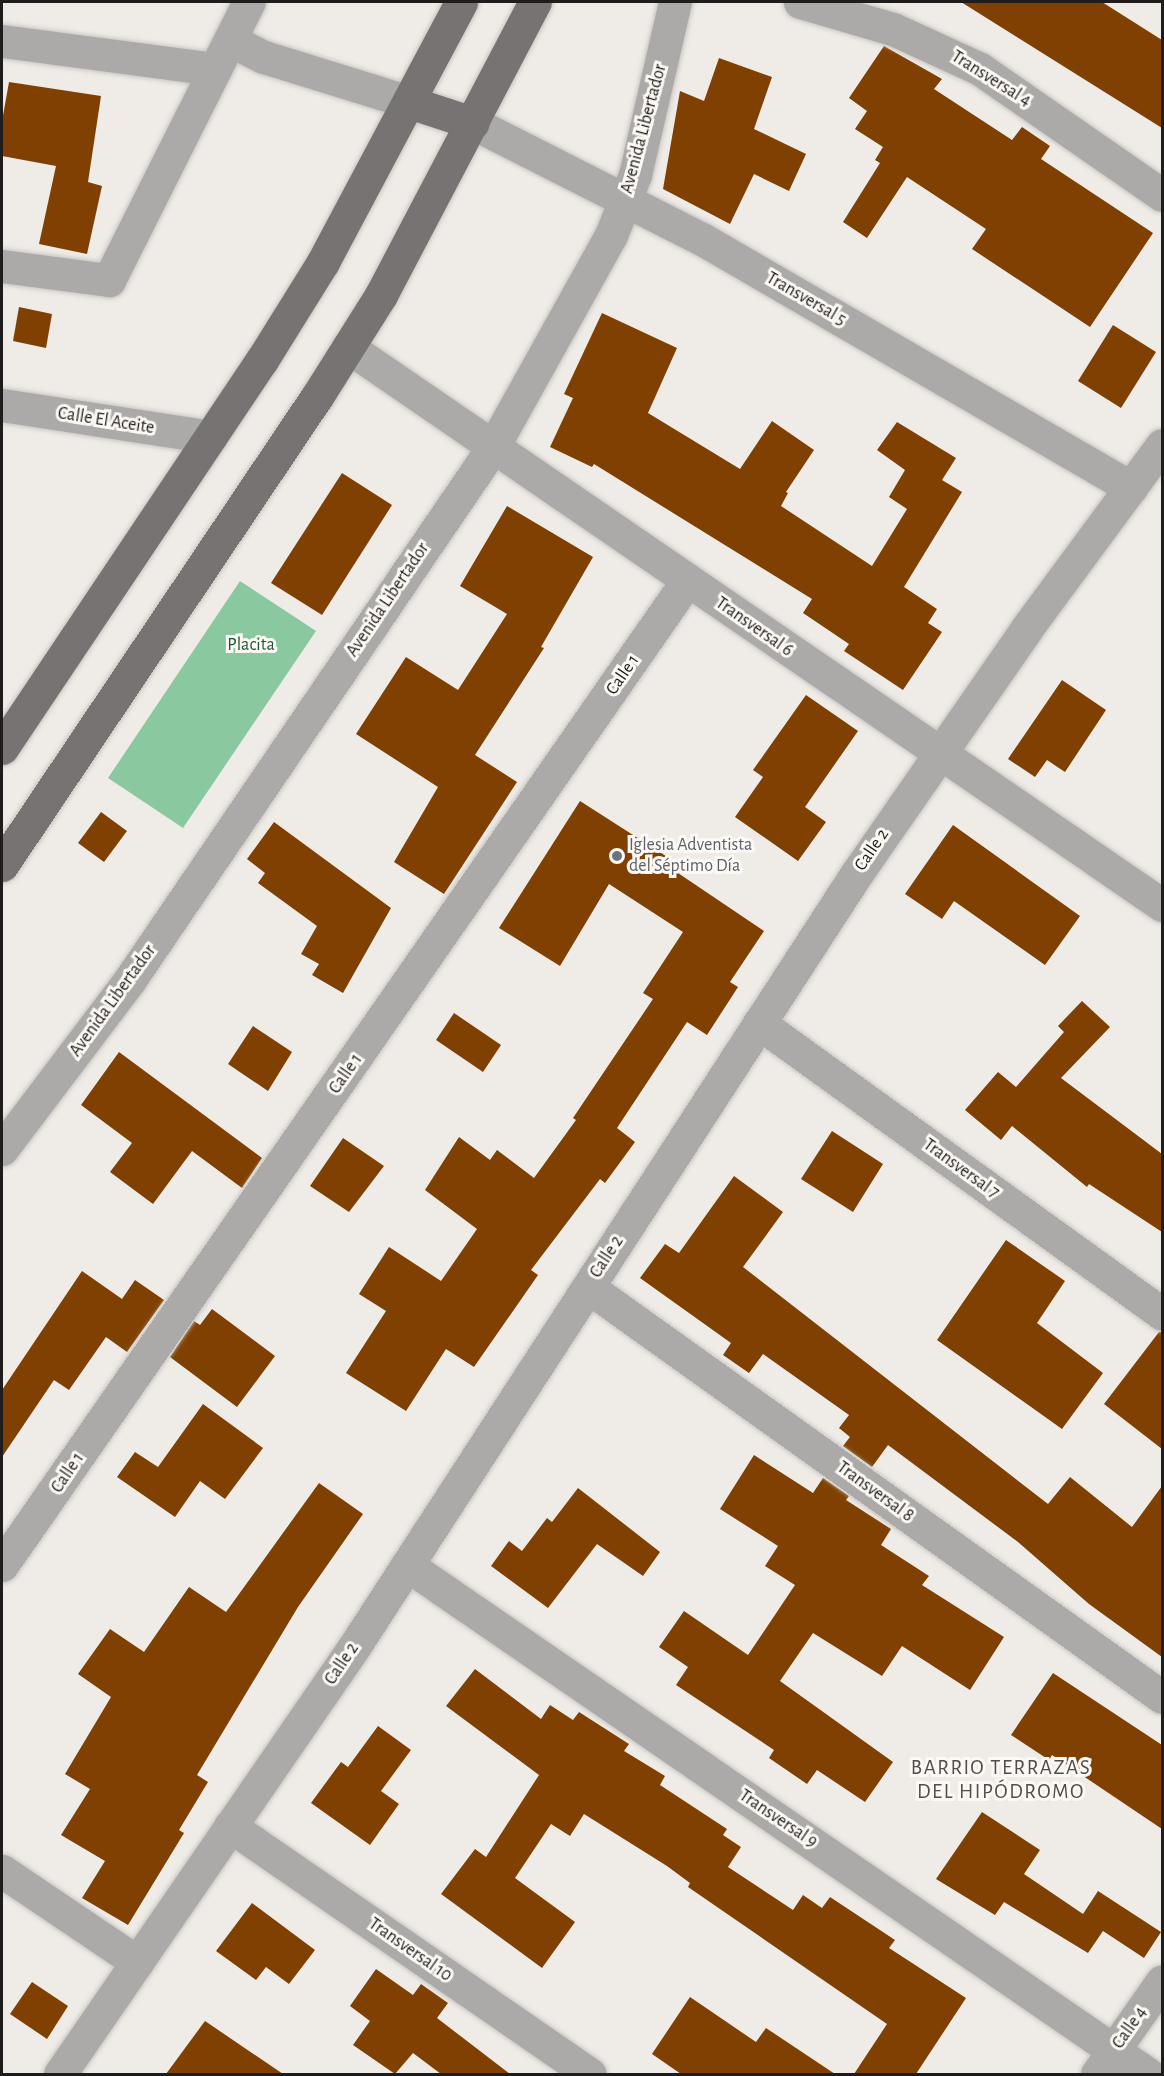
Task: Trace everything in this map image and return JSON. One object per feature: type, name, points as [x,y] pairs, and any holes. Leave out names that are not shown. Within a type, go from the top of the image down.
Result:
[{"type":"main road","points":[[2,748],[211,437],[323,262],[461,2]]},
{"type":"main road","points":[[2,865],[348,347],[381,294],[535,2]]},
{"type":"main road","points":[[409,102],[473,123]]},
{"type":"street","points":[[2,266],[109,280],[249,2]]},
{"type":"street","name":"Avenida Libertador","points":[[2,1149],[129,981],[492,447],[586,286],[626,198],[635,175],[675,2]]},
{"type":"street","name":"Transversal 4","points":[[800,2],[893,29],[980,69],[1162,195]]},
{"type":"street","points":[[230,40],[264,57],[409,102]]},
{"type":"street","points":[[2,41],[215,69]]},
{"type":"street","name":"Transversal 5","points":[[473,123],[626,198],[1131,488]]},
{"type":"street","name":"Transversal 6","points":[[348,347],[1162,905]]},
{"type":"street","name":"Calle El Aceite","points":[[2,405],[211,437]]},
{"type":"street","name":"Calle 2","points":[[60,2074],[407,1565],[759,1023],[940,752],[1162,445]]},
{"type":"street","name":"Calle 1","points":[[2,1565],[687,581]]},
{"type":"street","name":"Transversal 7","points":[[759,1023],[1162,1314]]},
{"type":"street","name":"Transversal 8","points":[[588,1287],[1162,1697]]},
{"type":"street","name":"Transversal 9","points":[[407,1565],[1106,2062],[1148,2074]]},
{"type":"street","name":"Transversal 10","points":[[230,1826],[590,2074]]},
{"type":"street","points":[[2,1870],[137,1962]]},
{"type":"street","name":"Calle 4","points":[[1106,2062],[1162,1981]]},
{"type":"green space","name":"Placita","points":[[240,581],[316,631],[183,828],[108,778]]},
{"type":"building","points":[[961,2],[1102,2],[1162,40],[1162,128]]},
{"type":"building","points":[[884,46],[942,79],[934,89],[1012,140],[1022,127],[1050,146],[1041,159],[1153,233],[1090,327],[972,249],[986,229],[907,177],[867,238],[843,222],[880,163],[875,160],[883,147],[855,129],[867,111],[849,98]]},
{"type":"building","points":[[719,58],[772,77],[754,129],[806,154],[789,191],[754,174],[730,224],[663,189],[680,91],[704,101]]},
{"type":"building","points":[[9,82],[101,96],[88,182],[102,186],[87,254],[39,244],[56,166],[2,156],[2,121]]},
{"type":"building","points":[[19,307],[52,314],[46,348],[13,341]]},
{"type":"building","points":[[602,313],[677,348],[648,413],[740,469],[772,421],[814,450],[786,492],[788,493],[781,506],[872,566],[907,509],[889,497],[905,470],[877,450],[897,422],[956,458],[942,480],[962,492],[904,587],[937,609],[928,623],[942,632],[903,690],[844,651],[849,644],[803,613],[812,599],[594,464],[592,467],[550,447],[573,398],[564,394]]},
{"type":"building","points":[[1113,325],[1156,352],[1121,408],[1078,381]]},
{"type":"building","points":[[342,473],[392,505],[322,615],[271,583]]},
{"type":"building","points":[[507,506],[593,557],[541,647],[544,648],[475,755],[517,782],[444,894],[394,862],[438,787],[356,734],[406,657],[458,690],[507,614],[460,586]]},
{"type":"building","points":[[1062,680],[1106,710],[1065,772],[1047,760],[1035,777],[1008,759]]},
{"type":"building","points":[[806,695],[858,731],[805,807],[826,822],[798,861],[735,817],[763,777],[753,770]]},
{"type":"building","points":[[580,801],[683,867],[678,873],[764,931],[730,982],[738,987],[707,1035],[687,1022],[617,1128],[635,1142],[605,1183],[600,1179],[531,1270],[538,1275],[474,1367],[446,1349],[406,1411],[346,1373],[386,1311],[359,1294],[389,1247],[441,1281],[477,1229],[425,1190],[459,1137],[490,1160],[497,1150],[534,1178],[576,1120],[573,1118],[653,999],[643,993],[683,932],[609,884],[560,966],[499,928]]},
{"type":"building","points":[[101,812],[127,831],[104,862],[78,843]]},
{"type":"building","points":[[274,822],[391,908],[343,993],[312,975],[319,964],[301,954],[317,926],[258,883],[265,873],[247,859]]},
{"type":"building","points":[[953,825],[1080,916],[1045,965],[954,901],[942,919],[905,894]]},
{"type":"building","points":[[1082,1001],[1110,1027],[1061,1078],[1162,1154],[1162,1232],[1089,1184],[1087,1187],[1012,1126],[1001,1140],[965,1110],[998,1072],[1016,1087],[1064,1032],[1058,1026]]},
{"type":"building","points":[[454,1013],[501,1045],[483,1072],[436,1040]]},
{"type":"building","points":[[253,1026],[292,1052],[268,1091],[228,1064]]},
{"type":"building","points":[[119,1052],[262,1158],[242,1188],[192,1151],[153,1204],[110,1172],[132,1143],[81,1105]]},
{"type":"building","points":[[832,1131],[883,1164],[853,1212],[801,1179]]},
{"type":"building","points":[[343,1138],[384,1166],[349,1212],[310,1186]]},
{"type":"building","points":[[734,1176],[783,1212],[743,1267],[1048,1504],[1070,1477],[1132,1527],[1162,1486],[1162,1657],[1089,1604],[1018,1542],[888,1445],[872,1467],[843,1446],[850,1437],[839,1428],[849,1415],[763,1354],[749,1373],[723,1355],[731,1343],[640,1278],[665,1244],[679,1253]]},
{"type":"building","points":[[1006,1240],[1065,1281],[1037,1323],[1103,1373],[1062,1429],[937,1340]]},
{"type":"building","points":[[82,1271],[122,1299],[135,1280],[164,1300],[127,1352],[106,1337],[69,1390],[54,1380],[2,1457],[2,1390]]},
{"type":"building","points":[[212,1309],[275,1356],[237,1407],[170,1357],[194,1321],[200,1325]]},
{"type":"building","points":[[1159,1332],[1162,1332],[1162,1449],[1104,1404]]},
{"type":"building","points":[[203,1404],[263,1448],[225,1499],[200,1481],[175,1517],[117,1477],[135,1452],[158,1467]]},
{"type":"building","points":[[754,1455],[813,1493],[823,1478],[849,1496],[846,1500],[891,1529],[881,1545],[929,1576],[922,1585],[1004,1637],[970,1690],[902,1646],[882,1676],[813,1633],[780,1681],[893,1762],[865,1802],[817,1770],[807,1784],[769,1758],[774,1750],[676,1685],[688,1667],[659,1647],[684,1611],[748,1655],[795,1585],[765,1566],[778,1546],[720,1509]]},
{"type":"building","points":[[319,1483],[363,1514],[298,1607],[197,1775],[208,1782],[179,1830],[184,1833],[128,1925],[82,1898],[105,1861],[61,1835],[90,1789],[65,1774],[111,1697],[78,1674],[110,1629],[144,1652],[189,1587],[226,1612]]},
{"type":"building","points":[[578,1488],[660,1552],[643,1576],[597,1544],[548,1608],[491,1566],[509,1541],[522,1551],[547,1518],[552,1522]]},
{"type":"building","points":[[475,1669],[541,1719],[550,1705],[573,1720],[579,1712],[629,1744],[624,1751],[665,1776],[660,1785],[727,1829],[723,1835],[741,1847],[728,1867],[793,1910],[803,1895],[822,1908],[830,1897],[895,1940],[889,1948],[966,1998],[916,2074],[854,2074],[887,2024],[688,1887],[690,1883],[667,1866],[584,1814],[570,1836],[551,1824],[515,1878],[575,1922],[542,1968],[441,1894],[475,1849],[486,1857],[539,1775],[446,1706]]},
{"type":"building","points":[[1053,1673],[1162,1745],[1162,1829],[1052,1755],[1049,1760],[1011,1735]]},
{"type":"building","points":[[378,1726],[411,1750],[381,1791],[399,1804],[370,1845],[311,1803],[341,1762],[348,1767]]},
{"type":"building","points":[[982,1812],[1040,1850],[1024,1874],[1083,1914],[1098,1891],[1161,1932],[1144,1958],[1103,1931],[1088,1953],[1004,1902],[995,1915],[936,1879]]},
{"type":"building","points":[[252,1903],[315,1950],[289,1984],[266,1967],[256,1980],[216,1951]]},
{"type":"building","points":[[376,1969],[413,1995],[421,1984],[448,2003],[437,2018],[510,2074],[441,2074],[413,2053],[395,2074],[353,2045],[370,2021],[350,2006]]},
{"type":"building","points":[[32,1982],[68,2006],[47,2039],[10,2014]]},
{"type":"building","points":[[690,1997],[756,2042],[766,2028],[835,2074],[681,2074],[652,2054]]},
{"type":"building","points":[[205,2021],[283,2074],[166,2074]]},
{"type":"place","name":"Iglesia Adventista del Séptimo Día","points":[[617,856]]},
{"type":"district","name":"BARRIO TERRAZAS DEL HIPÓDROMO","points":[[1001,1780]]}]
